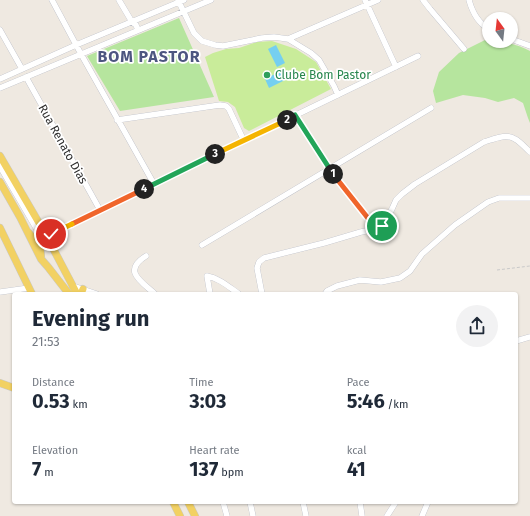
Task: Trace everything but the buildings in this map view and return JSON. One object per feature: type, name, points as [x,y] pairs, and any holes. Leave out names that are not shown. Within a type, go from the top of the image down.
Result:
[{"type":"main road","points":[[2,159],[46,235],[73,286]]},
{"type":"main road","points":[[0,182],[20,217],[41,259],[67,292]]},
{"type":"main road","points":[[20,217],[31,236],[40,238],[46,235]]},
{"type":"main road","points":[[0,228],[31,291]]},
{"type":"main road","points":[[41,259],[40,246],[46,235]]},
{"type":"main road","points":[[48,267],[80,292]]},
{"type":"main road","points":[[0,383],[12,387]]},
{"type":"main road","points":[[174,504],[180,516]]},
{"type":"main road","points":[[189,504],[195,516]]},
{"type":"street","points":[[52,0],[117,120],[154,184]]},
{"type":"street","points":[[119,0],[132,22],[131,27],[136,31]]},
{"type":"street","points":[[0,88],[211,0]]},
{"type":"street","points":[[288,39],[366,2],[378,0]]},
{"type":"street","points":[[423,0],[464,49]]},
{"type":"street","points":[[469,0],[475,15],[482,23]]},
{"type":"street","points":[[0,78],[181,1],[184,12],[194,33],[202,41],[215,45],[232,45],[262,38],[274,37],[288,39],[311,53],[319,60],[338,95]]},
{"type":"street","points":[[366,2],[396,67]]},
{"type":"street","points":[[0,30],[22,69]]},
{"type":"street","points":[[518,42],[530,46]]},
{"type":"street","points":[[46,235],[418,56]]},
{"type":"street","name":"Rua Renato Dias","points":[[26,77],[100,210]]},
{"type":"street","points":[[117,120],[220,105],[226,106],[229,109],[244,141]]},
{"type":"street","points":[[202,245],[431,108]]},
{"type":"street","points":[[295,115],[329,169],[372,226],[378,229],[382,226],[396,200],[402,194],[415,184],[484,142],[505,136],[515,138],[530,152]]},
{"type":"street","points":[[326,292],[337,286],[360,280],[381,282],[400,278],[410,271],[422,254],[455,225],[488,202],[499,198],[530,198]]},
{"type":"street","points":[[262,292],[257,268],[259,262],[264,258],[361,232],[372,226],[374,218],[379,218],[390,213]]},
{"type":"street","points":[[379,218],[382,220],[382,226]]},
{"type":"street","points":[[146,256],[138,261],[134,268],[134,272],[137,277],[153,292]]},
{"type":"street","points":[[210,292],[207,276],[210,276],[223,283],[236,292]]},
{"type":"street","points":[[0,292],[31,291]]},
{"type":"street","points":[[518,340],[530,337]]},
{"type":"street","points":[[224,504],[227,516]]},
{"type":"street","points":[[250,504],[253,516]]},
{"type":"street","points":[[303,504],[306,516]]},
{"type":"street","points":[[360,504],[362,516]]},
{"type":"street","points":[[387,516],[395,504]]},
{"type":"street","points":[[422,516],[427,504]]},
{"type":"path","points":[[497,270],[530,266]]},
{"type":"green space","points":[[179,18],[214,97],[120,111],[87,56]]},
{"type":"green space","name":"Clube Bom Pastor","points":[[272,41],[296,49],[316,62],[331,89],[249,131],[244,128],[235,107],[228,102],[219,101],[205,57],[226,49],[239,48],[257,42]]},
{"type":"green space","points":[[482,42],[482,48],[518,48],[518,45],[530,51],[530,123],[523,103],[514,98],[498,102],[485,98],[463,95],[436,103],[433,91],[439,72],[459,53]]},
{"type":"water","points":[[276,45],[285,63],[277,67],[268,49]]},
{"type":"water","points":[[283,70],[287,79],[269,88],[265,79]]},
{"type":"place","name":"Clube Bom Pastor","points":[[267,75]]},
{"type":"district","name":"BOM PASTOR","points":[[149,56]]},
{"type":"route","points":[[51,234],[295,115],[329,169],[371,222],[372,227],[377,230],[382,226]]}]
